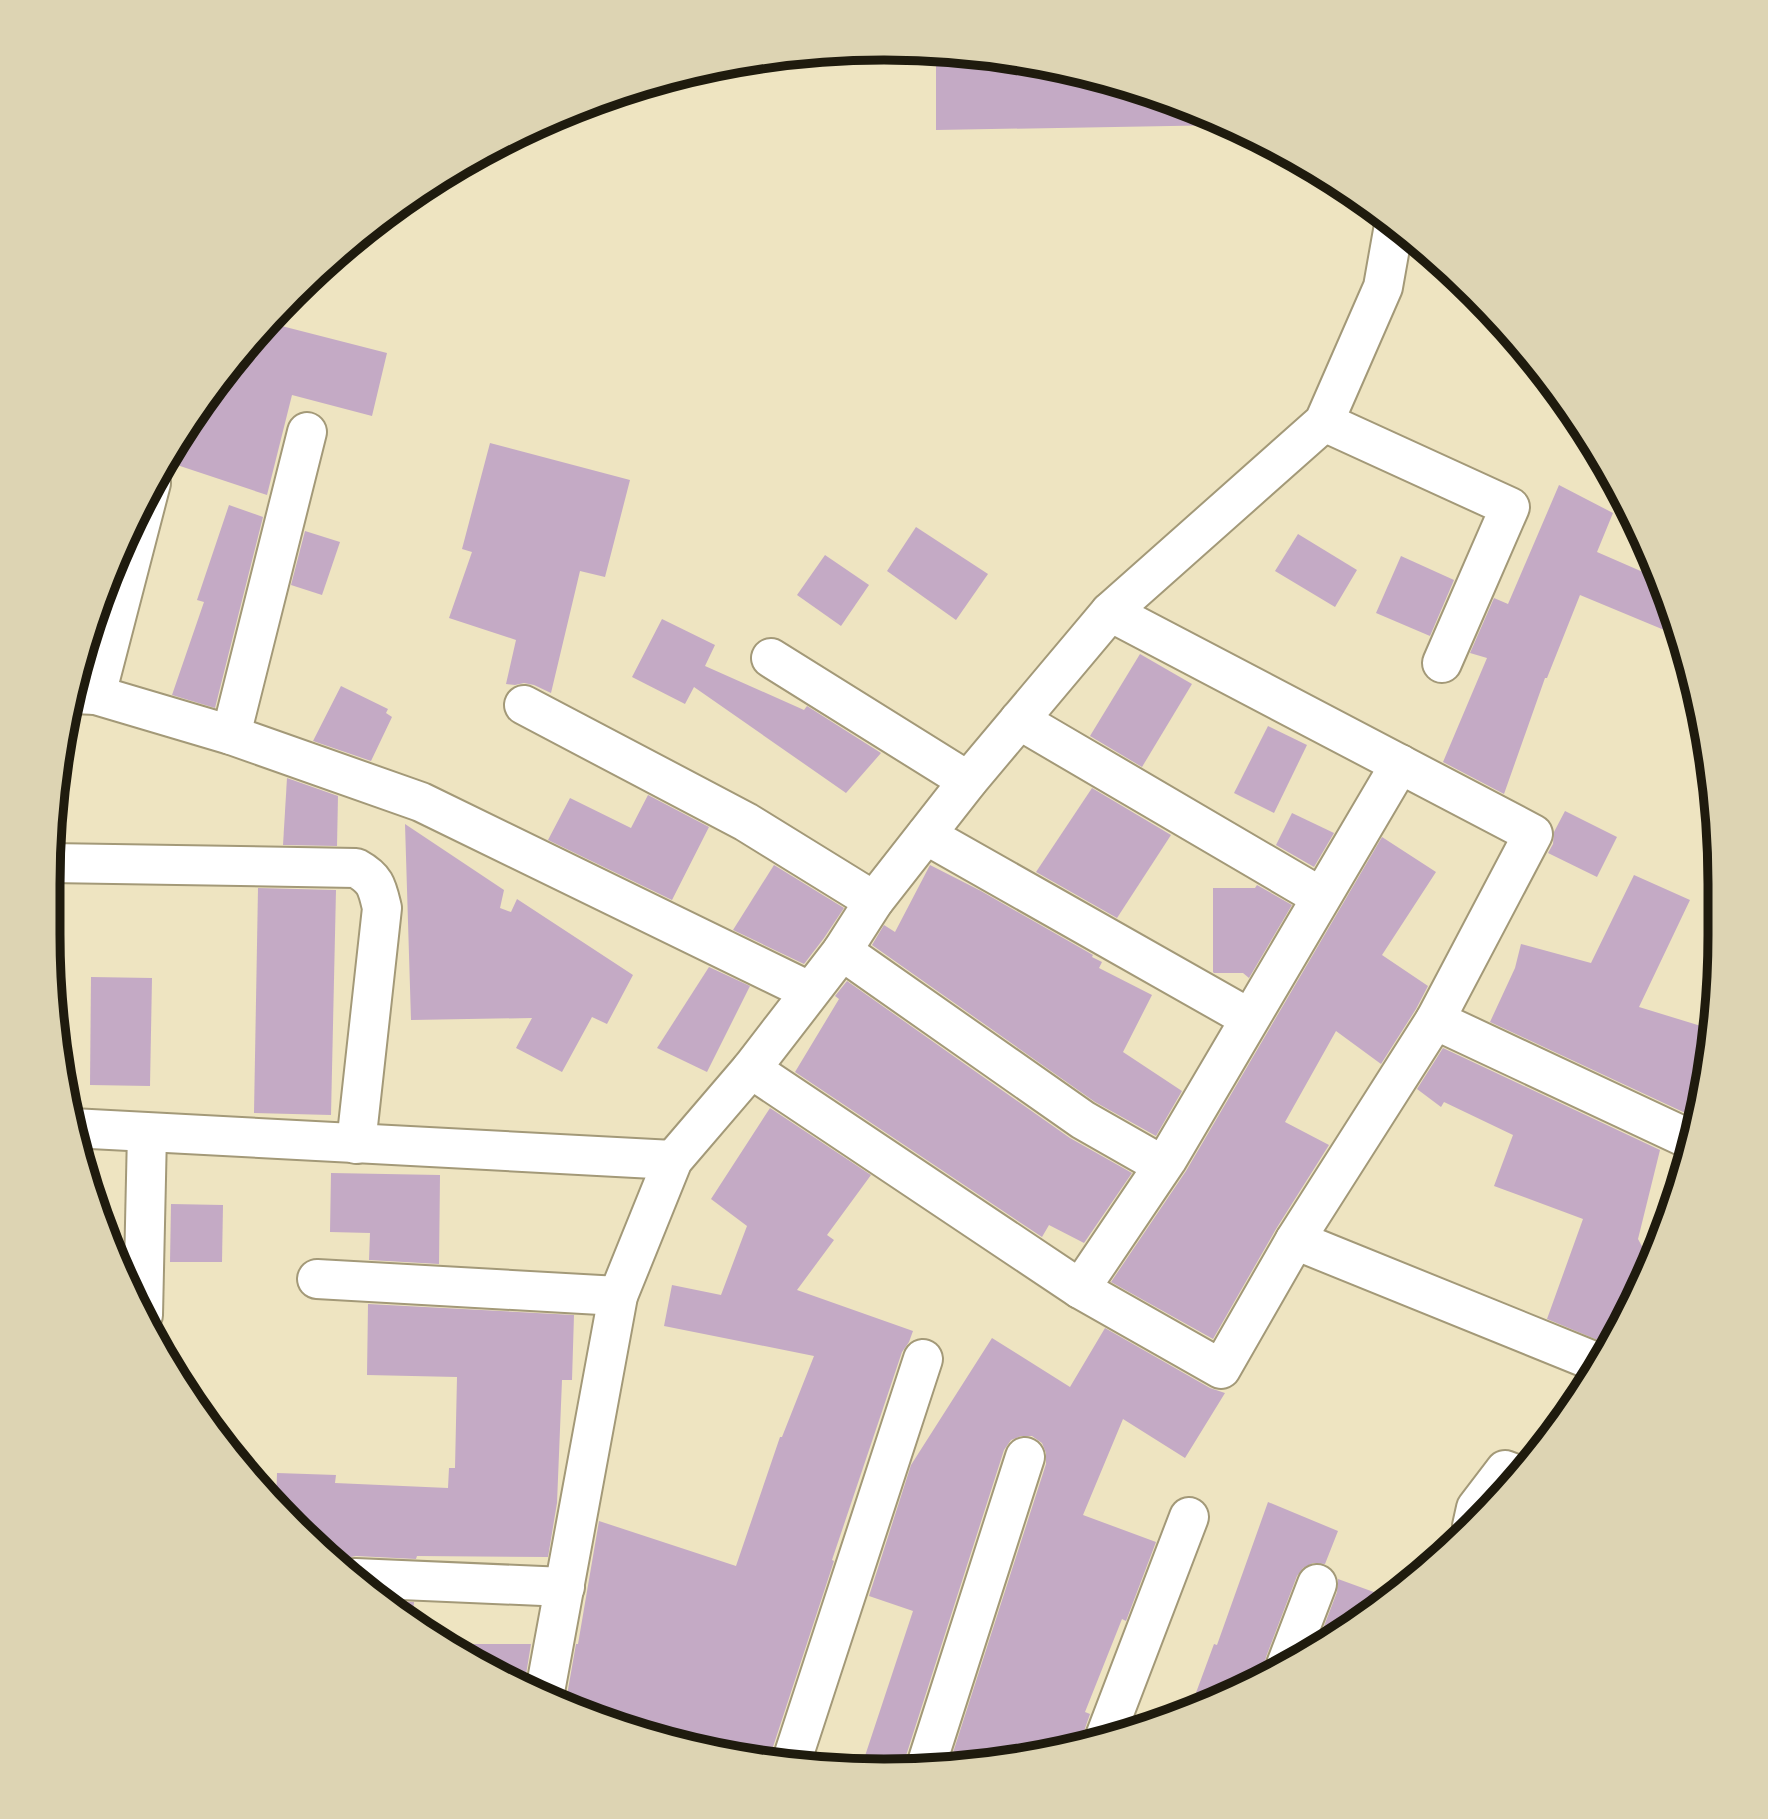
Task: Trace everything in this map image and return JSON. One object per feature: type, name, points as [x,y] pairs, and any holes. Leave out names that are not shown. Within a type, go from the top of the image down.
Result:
[{"type":"street","points":[[546,1687],[618,1296],[673,1160],[751,1069],[842,951],[874,901],[968,781],[1111,612],[1324,422],[1383,287],[1392,235]]},
{"type":"street","points":[[1324,422],[1510,507],[1442,663]]},
{"type":"street","points":[[231,735],[307,432]]},
{"type":"street","points":[[130,552],[85,695],[231,735],[421,802],[809,991]]},
{"type":"street","points":[[751,1069],[1080,1289],[1221,1369],[1295,1240],[1435,1020],[1533,834],[1111,612]]},
{"type":"street","points":[[771,658],[968,781]]},
{"type":"street","points":[[524,705],[746,822],[874,901]]},
{"type":"street","points":[[1019,720],[1321,897]]},
{"type":"street","points":[[1080,1289],[1162,1165],[1400,764]]},
{"type":"street","points":[[926,835],[1249,1018]]},
{"type":"street","points":[[60,863],[356,868],[369,875],[377,888],[382,908],[356,1144]]},
{"type":"street","points":[[842,951],[1083,1120],[1162,1165]]},
{"type":"street","points":[[1435,1020],[1683,1136]]},
{"type":"street","points":[[83,1129],[673,1160]]},
{"type":"street","points":[[143,1297],[147,1133]]},
{"type":"street","points":[[1295,1240],[1590,1360]]},
{"type":"street","points":[[317,1279],[618,1296]]},
{"type":"street","points":[[794,1754],[923,1359]]},
{"type":"street","points":[[928,1758],[1025,1457]]},
{"type":"street","points":[[1476,1509],[1506,1470],[1510,1472]]},
{"type":"street","points":[[1108,1728],[1189,1517]]},
{"type":"street","points":[[369,1579],[565,1587]]},
{"type":"street","points":[[1291,1652],[1317,1584]]},
{"type":"building","points":[[936,61],[1045,75],[1149,103],[1207,125],[936,130]]},
{"type":"building","points":[[278,325],[387,353],[372,416],[292,395],[267,495],[175,464],[198,426],[264,340]]},
{"type":"building","points":[[490,443],[630,480],[605,577],[580,571],[551,693],[524,683],[506,684],[516,640],[449,618],[472,552],[462,549]]},
{"type":"building","points":[[1559,485],[1613,513],[1597,552],[1648,574],[1669,632],[1580,595],[1545,678],[1504,794],[1443,762],[1487,658],[1470,653],[1494,598],[1508,604]]},
{"type":"building","points":[[229,505],[263,517],[215,708],[172,695],[204,602],[197,600]]},
{"type":"building","points":[[916,527],[988,574],[956,620],[887,571]]},
{"type":"building","points":[[305,531],[340,542],[322,595],[291,585]]},
{"type":"building","points":[[1298,534],[1357,570],[1335,607],[1275,571]]},
{"type":"building","points":[[825,555],[869,585],[841,626],[797,595]]},
{"type":"building","points":[[1401,556],[1454,580],[1430,636],[1376,613]]},
{"type":"building","points":[[662,619],[715,645],[705,666],[804,710],[807,706],[881,753],[846,793],[694,687],[685,704],[632,677]]},
{"type":"building","points":[[1140,654],[1192,684],[1142,767],[1090,736]]},
{"type":"building","points":[[341,686],[388,709],[386,713],[392,717],[371,761],[313,741]]},
{"type":"building","points":[[1268,726],[1307,745],[1274,813],[1234,793]]},
{"type":"building","points":[[287,778],[338,796],[337,846],[283,845]]},
{"type":"building","points":[[1092,788],[1171,835],[1117,918],[1036,872]]},
{"type":"building","points":[[648,795],[709,827],[672,900],[548,840],[570,798],[631,828]]},
{"type":"building","points":[[1565,811],[1617,837],[1597,877],[1548,853],[1553,844],[1554,832]]},
{"type":"building","points":[[1292,813],[1334,833],[1314,867],[1276,845]]},
{"type":"building","points":[[405,824],[504,890],[500,908],[511,912],[517,899],[633,975],[607,1024],[592,1017],[562,1072],[516,1048],[532,1018],[411,1020]]},
{"type":"building","points":[[1382,837],[1436,872],[1382,955],[1428,986],[1381,1064],[1336,1031],[1285,1122],[1329,1145],[1276,1229],[1213,1339],[1111,1282],[1186,1171]]},
{"type":"building","points":[[774,865],[844,908],[804,964],[733,930]]},
{"type":"building","points":[[930,865],[1093,955],[1092,957],[1102,962],[1099,968],[1152,995],[1123,1052],[1182,1091],[1156,1136],[1095,1102],[872,945],[884,925],[895,932]]},
{"type":"building","points":[[1634,875],[1690,900],[1639,1007],[1703,1027],[1688,1114],[1490,1022],[1515,968],[1521,944],[1591,963]]},
{"type":"building","points":[[1257,885],[1292,905],[1249,978],[1243,973],[1214,973],[1213,888],[1255,888]]},
{"type":"building","points":[[258,888],[336,890],[331,1115],[254,1113]]},
{"type":"building","points":[[709,967],[750,986],[707,1072],[657,1048]]},
{"type":"building","points":[[91,977],[152,978],[150,1086],[90,1085]]},
{"type":"building","points":[[847,981],[1070,1138],[1132,1173],[1084,1243],[1049,1225],[1042,1237],[795,1072],[839,999],[835,996]]},
{"type":"building","points":[[1443,1048],[1660,1150],[1638,1239],[1645,1252],[1601,1341],[1547,1319],[1583,1219],[1494,1186],[1513,1135],[1444,1102],[1441,1107],[1417,1089]]},
{"type":"building","points":[[770,1108],[871,1175],[827,1235],[834,1240],[797,1290],[913,1331],[902,1352],[832,1560],[834,1561],[772,1751],[723,1744],[671,1731],[619,1716],[567,1696],[599,1521],[736,1566],[780,1437],[814,1356],[664,1326],[672,1285],[721,1295],[747,1226],[711,1199]]},
{"type":"building","points":[[331,1173],[440,1175],[439,1264],[369,1260],[370,1233],[330,1232]]},
{"type":"building","points":[[171,1204],[223,1205],[222,1262],[170,1262]]},
{"type":"building","points":[[368,1304],[574,1315],[572,1380],[562,1380],[557,1503],[548,1557],[417,1556],[416,1559],[356,1556],[345,1559],[301,1518],[276,1492],[277,1473],[336,1475],[335,1483],[448,1488],[449,1468],[455,1468],[457,1377],[367,1375]]},
{"type":"building","points":[[1105,1328],[1210,1388],[1225,1393],[1185,1458],[1123,1419],[1083,1515],[1156,1542],[1126,1621],[1122,1619],[1085,1712],[1090,1714],[1083,1735],[1045,1744],[952,1756],[1046,1464],[1042,1443],[1032,1436],[1021,1436],[1011,1440],[1004,1450],[905,1759],[864,1759],[913,1611],[869,1596],[911,1465],[992,1338],[1070,1387]]},
{"type":"building","points":[[1268,1502],[1338,1531],[1325,1564],[1313,1563],[1303,1568],[1297,1576],[1264,1666],[1194,1699],[1214,1644],[1217,1645]]},
{"type":"building","points":[[1338,1579],[1379,1594],[1321,1634],[1337,1592]]},
{"type":"building","points":[[399,1602],[414,1602],[413,1612]]},
{"type":"building","points":[[464,1644],[531,1644],[526,1677]]}]
